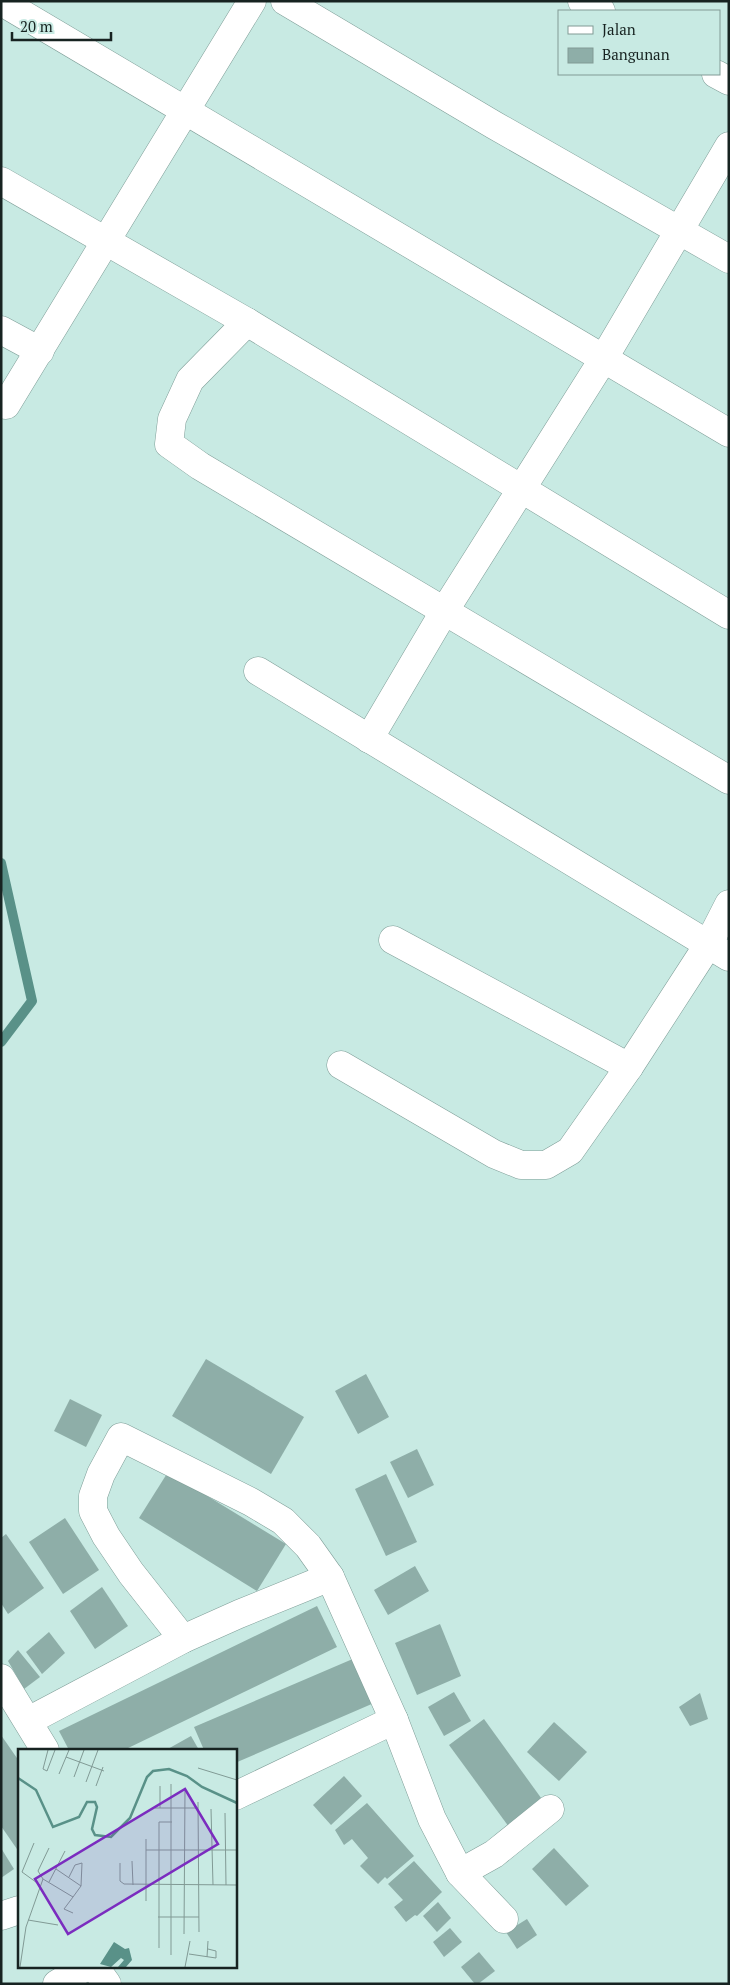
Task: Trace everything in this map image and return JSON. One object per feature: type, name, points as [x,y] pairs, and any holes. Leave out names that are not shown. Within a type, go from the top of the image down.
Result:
[{"type":"street","points":[[6,405],[108,241],[252,1]]},
{"type":"street","points":[[285,1],[494,125],[729,259]]},
{"type":"street","points":[[582,1],[599,10]]},
{"type":"street","points":[[2,2],[729,433]]},
{"type":"street","points":[[718,75],[729,81]]},
{"type":"street","points":[[369,739],[445,610],[604,358],[729,146]]},
{"type":"street","points":[[1,181],[248,322],[729,615]]},
{"type":"street","points":[[248,322],[190,380],[172,419],[169,444],[200,466],[729,780]]},
{"type":"street","points":[[1,330],[40,351]]},
{"type":"street","points":[[258,671],[718,951]]},
{"type":"street","points":[[341,1065],[494,1154],[521,1165],[546,1165],[570,1151],[629,1067],[718,951],[729,904]]},
{"type":"street","points":[[392,940],[629,1067]]},
{"type":"street","points":[[183,1639],[131,1573],[106,1536],[93,1511],[93,1496],[101,1474],[121,1437],[251,1502],[283,1521],[308,1546],[330,1577],[394,1720],[432,1819],[460,1872],[504,1919]]},
{"type":"street","points":[[28,1721],[183,1639],[330,1577]]},
{"type":"street","points":[[1,1678],[44,1749]]},
{"type":"street","points":[[236,1796],[394,1720]]},
{"type":"street","points":[[460,1872],[494,1854],[550,1809]]},
{"type":"street","points":[[1,1916],[18,1910]]},
{"type":"street","points":[[57,1984],[84,1968]]},
{"type":"street","points":[[95,1968],[107,1984]]},
{"type":"building","points":[[206,1359],[304,1417],[271,1474],[172,1416]]},
{"type":"building","points":[[366,1374],[389,1417],[358,1434],[335,1391]]},
{"type":"building","points":[[70,1399],[102,1415],[86,1447],[54,1431]]},
{"type":"building","points":[[417,1449],[434,1485],[408,1498],[390,1462]]},
{"type":"building","points":[[168,1472],[286,1544],[257,1591],[139,1518]]},
{"type":"building","points":[[386,1474],[417,1542],[386,1556],[355,1489]]},
{"type":"building","points":[[65,1518],[99,1570],[63,1594],[29,1542]]},
{"type":"building","points":[[6,1534],[44,1588],[8,1614],[1,1603],[1,1538]]},
{"type":"building","points":[[415,1566],[429,1591],[388,1615],[374,1590]]},
{"type":"building","points":[[102,1587],[128,1626],[95,1649],[70,1611]]},
{"type":"building","points":[[317,1606],[337,1647],[126,1749],[68,1749],[59,1731]]},
{"type":"building","points":[[440,1624],[461,1676],[417,1695],[395,1643]]},
{"type":"building","points":[[49,1632],[65,1653],[42,1674],[26,1652]]},
{"type":"building","points":[[18,1650],[40,1677],[24,1689],[8,1661]]},
{"type":"building","points":[[355,1658],[374,1703],[236,1763],[236,1749],[204,1749],[194,1727]]},
{"type":"building","points":[[454,1692],[471,1721],[444,1736],[428,1707]]},
{"type":"building","points":[[700,1693],[708,1719],[690,1726],[679,1707]]},
{"type":"building","points":[[484,1719],[544,1802],[509,1827],[449,1745]]},
{"type":"building","points":[[554,1722],[587,1752],[559,1781],[527,1752]]},
{"type":"building","points":[[1,1735],[18,1760],[18,1851],[1,1826]]},
{"type":"building","points":[[191,1736],[198,1749],[168,1749]]},
{"type":"building","points":[[344,1776],[362,1796],[331,1825],[313,1805]]},
{"type":"building","points":[[367,1803],[414,1856],[387,1879],[385,1877],[378,1884],[360,1866],[368,1858],[352,1839],[344,1845],[335,1830]]},
{"type":"building","points":[[1,1848],[14,1869],[1,1878]]},
{"type":"building","points":[[554,1848],[589,1886],[566,1906],[532,1869]]},
{"type":"building","points":[[414,1861],[442,1892],[417,1916],[415,1915],[406,1922],[394,1907],[403,1900],[388,1884]]},
{"type":"building","points":[[438,1902],[451,1918],[437,1932],[423,1916]]},
{"type":"building","points":[[527,1919],[537,1935],[517,1949],[506,1932]]},
{"type":"building","points":[[450,1928],[462,1942],[444,1957],[433,1942]]},
{"type":"building","points":[[479,1952],[495,1971],[478,1984],[475,1984],[461,1967]]},
{"type":"waterway","points":[[1,863],[32,1001],[1,1042]]}]
